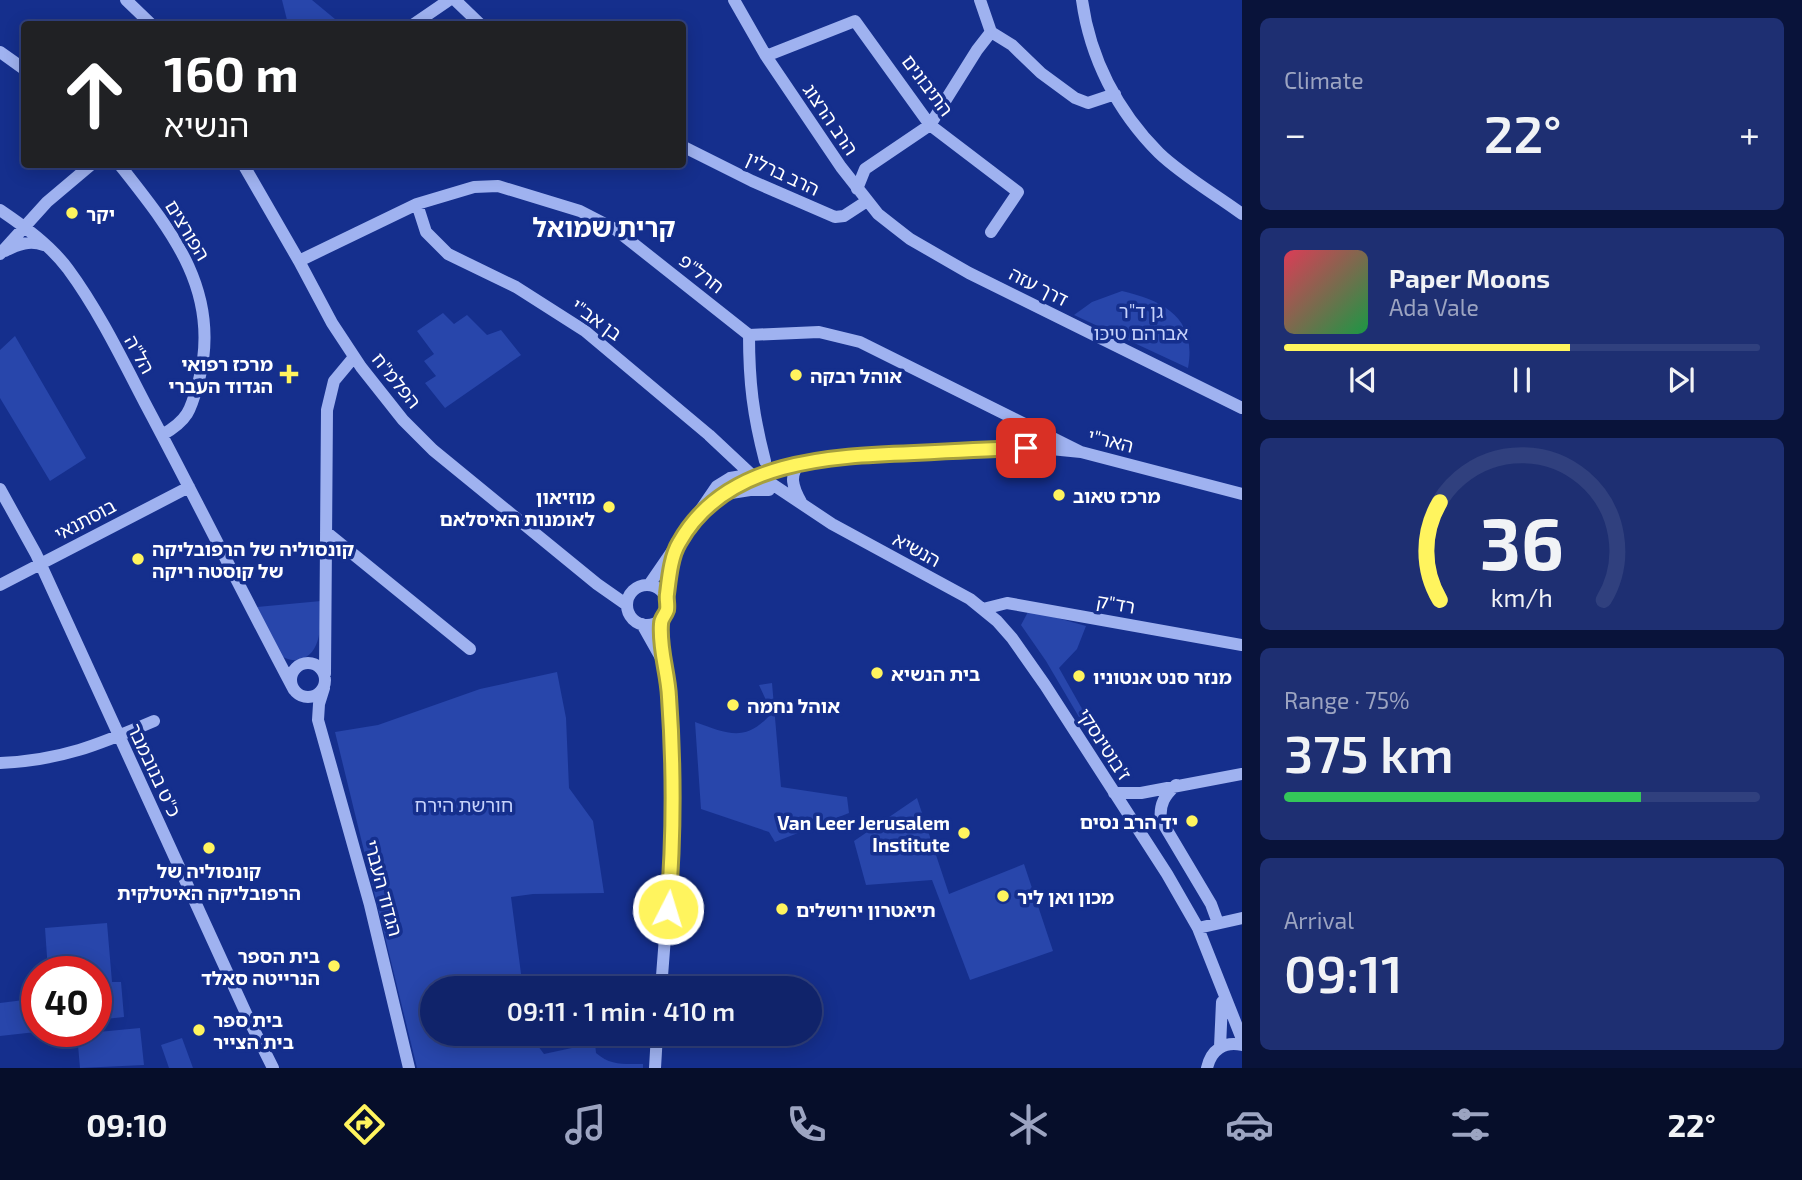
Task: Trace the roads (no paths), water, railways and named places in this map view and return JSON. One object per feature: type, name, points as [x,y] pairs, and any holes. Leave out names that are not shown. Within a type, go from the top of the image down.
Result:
[{"type":"street","points":[[126,0],[148,21]]},
{"type":"street","points":[[418,21],[449,0]]},
{"type":"street","points":[[455,0],[477,21]]},
{"type":"street","name":"הרב הרצוג","points":[[734,0],[766,56],[867,201]]},
{"type":"street","name":"הרב הרצוג","points":[[742,0],[766,56]]},
{"type":"street","points":[[980,0],[991,32],[1012,45],[1041,73],[1074,98],[1088,103],[1115,94]]},
{"type":"street","points":[[1082,0],[1090,45],[1105,78],[1135,126],[1161,155],[1242,214]]},
{"type":"street","name":"התיבונים","points":[[766,56],[855,21],[930,125],[1018,192],[991,232]]},
{"type":"street","points":[[841,167],[855,171],[865,169],[930,125],[991,32]]},
{"type":"street","points":[[0,52],[21,67]]},
{"type":"street","name":"הרב ברלין","points":[[686,148],[752,181],[835,217],[844,216],[867,201]]},
{"type":"street","points":[[0,254],[47,202],[87,168]]},
{"type":"street","name":"הפורצים","points":[[122,168],[150,204],[188,262],[201,295],[205,355],[191,408],[184,420],[162,435]]},
{"type":"street","name":"הפלמ\"ח","points":[[245,168],[332,323],[354,357],[395,410],[433,450],[627,605]]},
{"type":"street","points":[[857,189],[865,169]]},
{"type":"street","name":"חרל\"פ","points":[[299,261],[417,204],[474,187],[498,186],[580,211],[615,229],[749,335]]},
{"type":"street","name":"דרך עזה","points":[[867,201],[878,214],[910,239],[968,273],[1242,408]]},
{"type":"street","name":"בן אב\"י","points":[[417,204],[426,232],[448,254],[516,287],[585,331],[754,477]]},
{"type":"street","name":"הל\"ה","points":[[0,210],[24,226],[68,269],[162,435],[272,649]]},
{"type":"street","points":[[0,254],[22,243],[47,247]]},
{"type":"street","points":[[765,461],[754,422],[749,335],[819,332],[860,342],[1081,452]]},
{"type":"street","points":[[325,637],[318,653],[300,665],[291,679],[296,692],[309,698],[324,688],[325,674],[327,410],[334,381],[354,357]]},
{"type":"street","points":[[1026,448],[1032,429]]},
{"type":"street","points":[[649,585],[701,512],[721,491],[726,469],[723,448]]},
{"type":"street","name":"האר\"י","points":[[721,491],[754,477],[801,463],[848,455],[1026,448],[1081,452],[1242,494]]},
{"type":"street","points":[[801,463],[793,477],[801,502]]},
{"type":"street","name":"הנשיא","points":[[754,477],[769,490],[810,515],[832,524],[983,609]]},
{"type":"street","name":"הנשיא","points":[[754,477],[772,484],[832,524]]},
{"type":"street","name":"בוסתנאי","points":[[0,585],[188,487]]},
{"type":"street","name":"כ\"ט בנובמבר","points":[[0,489],[41,564],[273,1068]]},
{"type":"street","points":[[721,491],[769,490]]},
{"type":"street","points":[[327,532],[470,649]]},
{"type":"street","points":[[662,976],[673,833],[670,710],[661,620],[666,611],[666,598],[677,545]]},
{"type":"street","name":"הפלמ\"ח","points":[[580,570],[610,584],[633,590]]},
{"type":"street","points":[[664,666],[642,624],[630,615],[627,605],[633,590],[649,585],[658,588],[666,598]]},
{"type":"street","name":"רד\"ק","points":[[983,609],[1007,603],[1242,645]]},
{"type":"street","name":"ז'בוטינסקי","points":[[983,609],[1012,638],[1045,685],[1167,874],[1198,928],[1242,1039]]},
{"type":"street","points":[[642,624],[661,620]]},
{"type":"street","points":[[272,649],[279,658],[300,665],[317,664],[325,674]]},
{"type":"street","name":"הגדוד העברי","points":[[272,649],[296,692],[318,720]]},
{"type":"street","name":"הגדוד העברי","points":[[324,688],[318,720],[370,905],[409,1068]]},
{"type":"street","points":[[0,763],[60,756],[154,721]]},
{"type":"street","points":[[1114,793],[1131,794],[1242,774]]},
{"type":"street","points":[[1176,785],[1163,799],[1161,820],[1211,904],[1218,923]]},
{"type":"street","points":[[1198,928],[1242,918]]},
{"type":"street","name":"ז'בוטינסקי","points":[[1219,983],[1223,1013],[1220,1047]]},
{"type":"street","points":[[1195,1068],[1208,1063],[1220,1047],[1242,1045]]},
{"type":"street","points":[[655,1068],[656,1046]]},
{"type":"place","name":"יקר","points":[[72,213]]},
{"type":"place","name":"מרכז רפואי הגדוד העברי","points":[[289,374]]},
{"type":"place","name":"אוהל רבקה","points":[[796,375]]},
{"type":"place","name":"מרכז טאוב","points":[[1059,495]]},
{"type":"place","name":"מוזיאון לאומנות האיסלאם","points":[[609,507]]},
{"type":"place","name":"קונסוליה של הרפובליקה של קוסטה ריקה","points":[[138,559]]},
{"type":"place","name":"בית הנשיא","points":[[877,673]]},
{"type":"place","name":"מנזר סנט אנטוניו","points":[[1079,676]]},
{"type":"place","name":"אוהל נחמה","points":[[733,705]]},
{"type":"place","name":"יד הרב נסים","points":[[1192,821]]},
{"type":"place","name":"Van Leer Jerusalem Institute","points":[[964,833]]},
{"type":"place","name":"קונסוליה של הרפובליקה האיטלקית","points":[[209,848]]},
{"type":"place","name":"מכון ואן ליר","points":[[1003,896]]},
{"type":"place","name":"תיאטרון ירושלים","points":[[782,909]]},
{"type":"place","name":"בית הספר הנרייטה סאלד","points":[[334,966]]},
{"type":"place","name":"בית ספר בית הצייר","points":[[199,1030]]},
{"type":"district","name":"קרית שמואל","points":[[604,226]]},
{"type":"park label","name":"גן ד\"ר אברהם טיכו","points":[[1141,321]]},
{"type":"park label","name":"חורשת הירח","points":[[464,804]]}]
